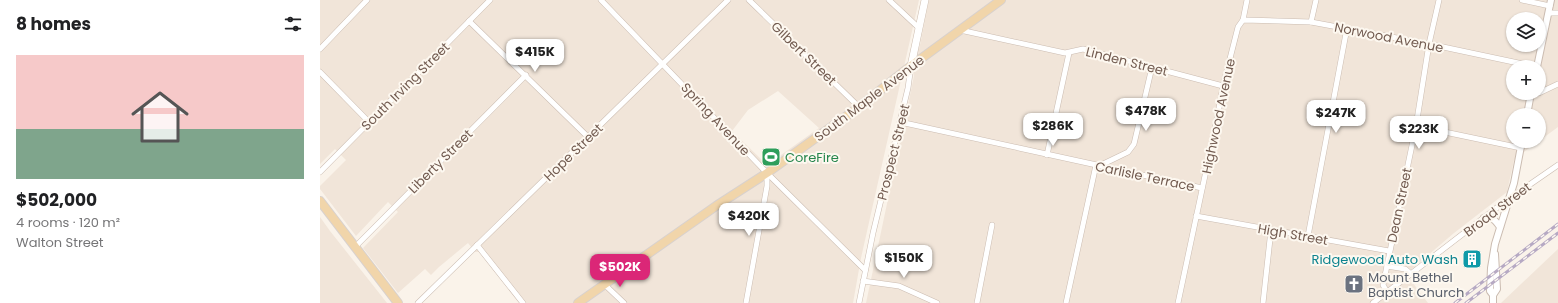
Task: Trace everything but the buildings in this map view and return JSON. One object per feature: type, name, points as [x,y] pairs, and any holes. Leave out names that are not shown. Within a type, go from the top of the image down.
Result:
[{"type":"main road","name":"Prospect Street","points":[[911,66],[925,0]]},
{"type":"main road","name":"South Maple Avenue","points":[[578,303],[716,206],[767,173],[859,107],[911,66],[1001,0]]},
{"type":"main road","points":[[320,201],[398,303]]},
{"type":"street","points":[[320,49],[367,0]]},
{"type":"street","name":"South Irving Street","points":[[320,172],[490,0]]},
{"type":"street","name":"Spring Avenue","points":[[601,0],[767,173],[865,270]]},
{"type":"street","name":"Hope Street","points":[[418,303],[728,0]]},
{"type":"street","name":"Gilbert Street","points":[[749,0],[859,107]]},
{"type":"street","points":[[889,0],[919,28]]},
{"type":"street","name":"Highwood Avenue","points":[[1178,303],[1223,86],[1238,27],[1242,21],[1247,0]]},
{"type":"street","points":[[1311,22],[1316,0]]},
{"type":"street","name":"Dean Street","points":[[1387,292],[1383,285],[1389,251],[1416,126],[1429,44],[1439,0]]},
{"type":"street","points":[[1522,0],[1550,3],[1538,60]]},
{"type":"street","points":[[1548,13],[1558,13]]},
{"type":"street","points":[[469,21],[588,137]]},
{"type":"street","name":"Norwood Avenue","points":[[1242,21],[1311,22],[1429,44],[1506,60]]},
{"type":"street","points":[[1308,236],[1347,28]]},
{"type":"street","name":"Linden Street","points":[[960,30],[1069,53],[1083,49],[1223,86]]},
{"type":"street","points":[[1047,155],[1069,53]]},
{"type":"street","name":"Prospect Street","points":[[859,303],[872,233],[908,88],[911,66]]},
{"type":"street","points":[[1066,303],[1098,166],[1128,152],[1134,144],[1152,68]]},
{"type":"street","points":[[320,72],[369,122]]},
{"type":"street","name":"Liberty Street","points":[[355,248],[526,75]]},
{"type":"street","points":[[1546,90],[1558,84]]},
{"type":"street","name":"Carlisle Terrace","points":[[900,122],[1202,188]]},
{"type":"street","points":[[1416,126],[1506,145]]},
{"type":"street","points":[[1493,303],[1493,295],[1490,291],[1491,268],[1500,227],[1509,198],[1521,148]]},
{"type":"street","name":"Broad Street","points":[[1373,303],[1509,198],[1558,165]]},
{"type":"street","points":[[746,303],[767,186],[767,173]]},
{"type":"street","name":"High Street","points":[[1196,216],[1389,251]]},
{"type":"street","points":[[1484,218],[1491,218],[1495,220],[1500,227]]},
{"type":"street","points":[[977,303],[992,225]]},
{"type":"street","points":[[1263,303],[1271,230]]},
{"type":"street","points":[[477,245],[523,303]]},
{"type":"street","points":[[1387,266],[1405,269],[1411,274]]},
{"type":"street","points":[[863,281],[899,286],[937,303]]},
{"type":"street","points":[[604,284],[624,303]]},
{"type":"shaded area","points":[[320,0],[919,0],[861,258],[853,303],[519,303],[479,252],[475,252],[468,243],[431,275],[425,269],[398,293],[363,248],[398,212],[388,202],[356,236],[320,189],[320,186],[346,160],[335,149],[320,164]],"holes":[[[778,91],[819,128],[767,165],[732,131],[748,110]]]},
{"type":"shaded area","points":[[929,0],[1558,0],[1558,127],[1546,136],[1546,108],[1506,108],[1506,148],[1529,148],[1514,160],[1507,192],[1454,233],[1406,274],[1428,303],[866,303],[914,76],[912,68],[920,45]]},
{"type":"shaded area","points":[[320,217],[330,231],[387,303],[320,303]]},
{"type":"shaded area","points":[[1558,249],[1558,303],[1501,303]]},
{"type":"railway","points":[[1455,303],[1558,224]]},
{"type":"railway","points":[[1466,303],[1558,233]]},
{"type":"place","name":"CoreFire","points":[[771,157]]},
{"type":"place","name":"Ridgewood Auto Wash","points":[[1472,259]]},
{"type":"place","name":"Mount Bethel Baptist Church","points":[[1354,284]]}]
